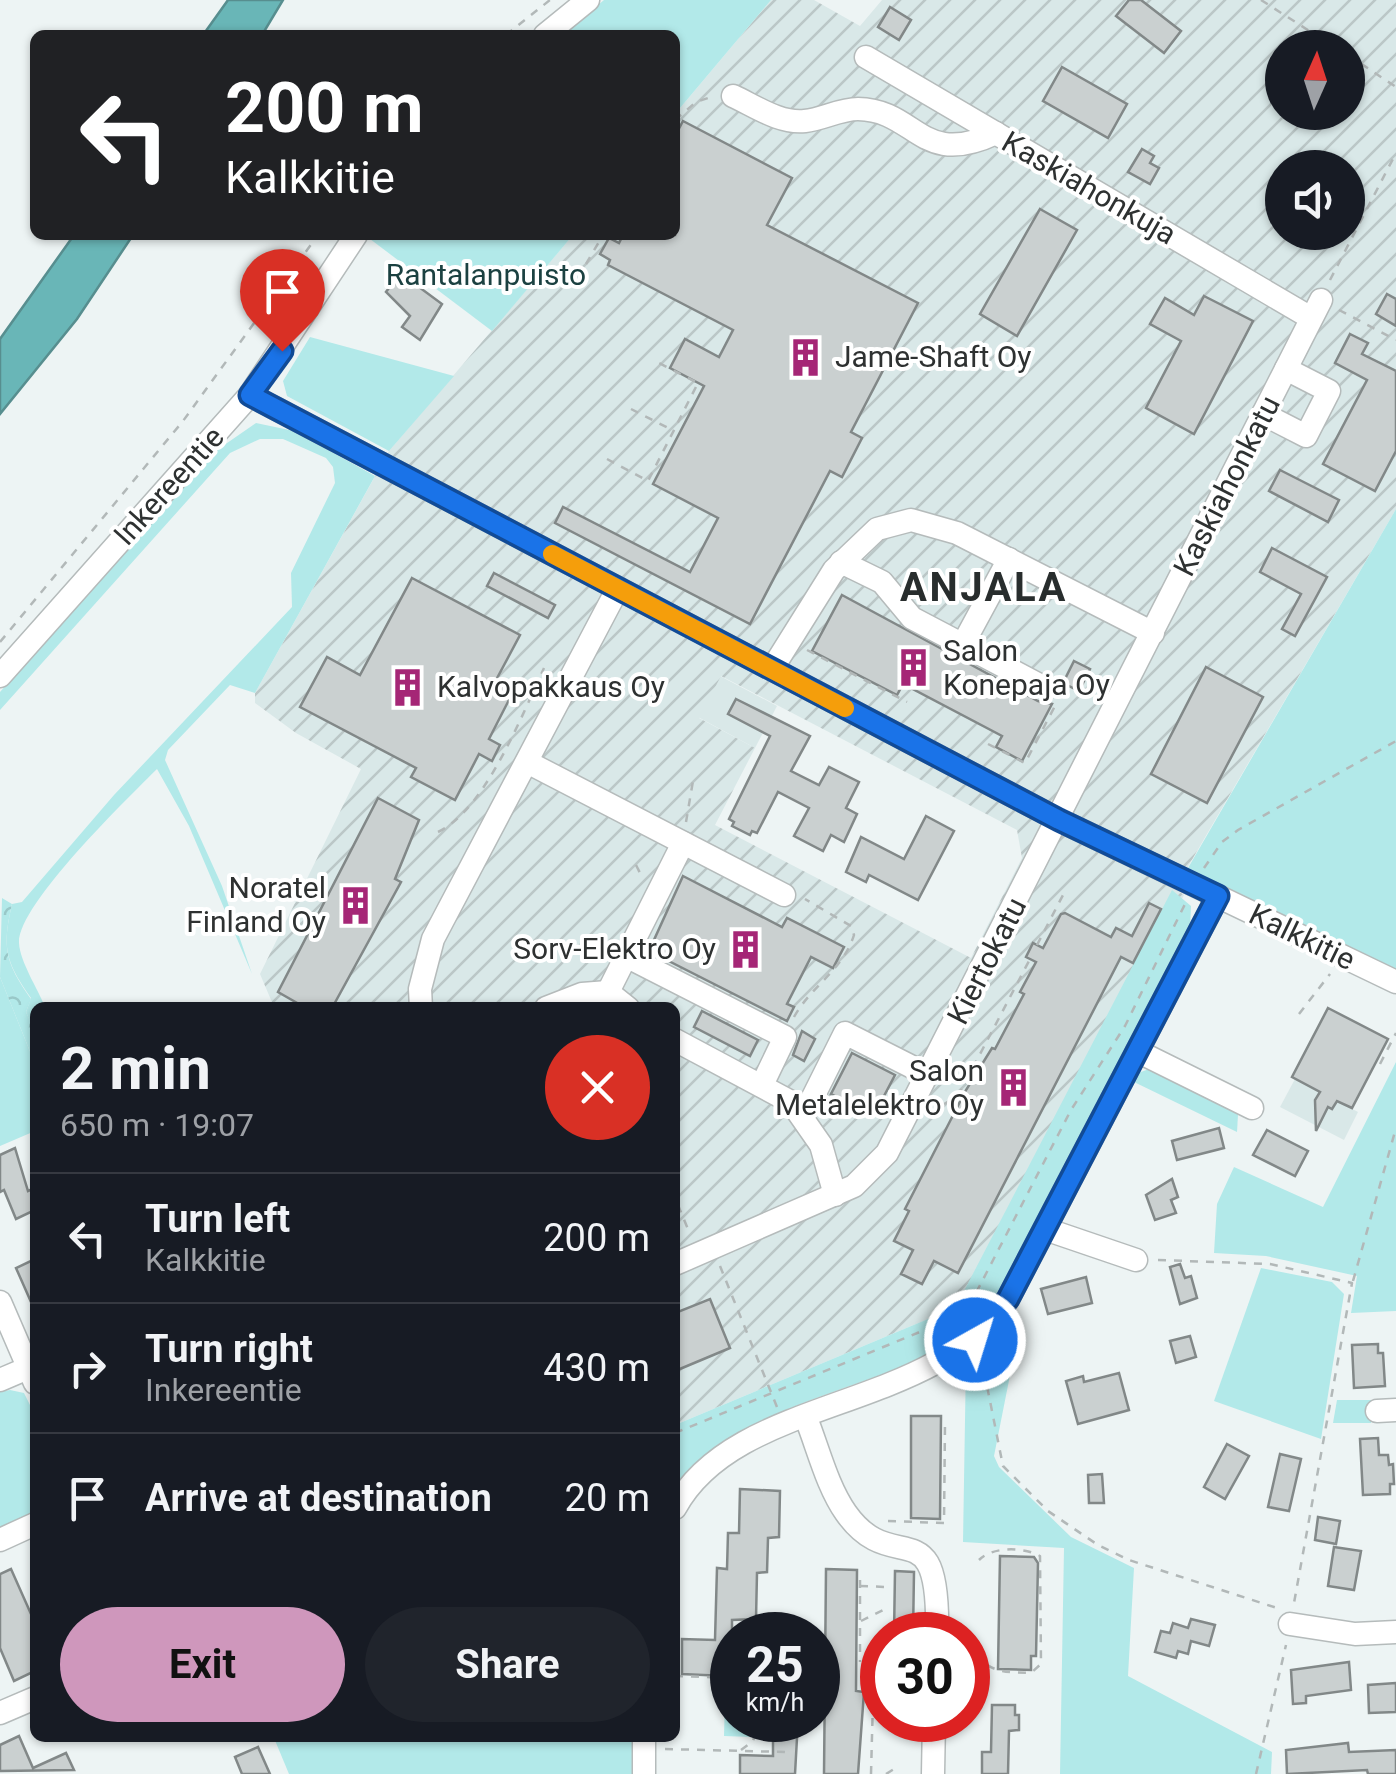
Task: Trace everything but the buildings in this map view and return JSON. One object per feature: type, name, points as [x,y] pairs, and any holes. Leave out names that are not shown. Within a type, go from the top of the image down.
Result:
[{"type":"street","points":[[550,30],[588,0]]},
{"type":"street","name":"Kaskiahonkuja","points":[[866,58],[1316,309]]},
{"type":"street","points":[[732,96],[783,120],[804,122],[857,109],[878,113],[931,143],[955,146],[996,133]]},
{"type":"street","name":"Inkereentie","points":[[0,676],[250,395],[353,240]]},
{"type":"street","name":"Kaskiahonkatu","points":[[1059,820],[1316,309]]},
{"type":"street","points":[[1263,414],[1306,436],[1329,391],[1286,369]]},
{"type":"street","name":"Kalkkitie","points":[[250,395],[1059,820],[1396,982]]},
{"type":"street","points":[[772,669],[841,562],[878,529],[911,520],[957,533],[1153,633]]},
{"type":"street","points":[[963,644],[1008,560]]},
{"type":"street","points":[[841,562],[882,582],[912,618],[1045,688]]},
{"type":"street","points":[[421,1002],[420,989],[433,939],[618,588]]},
{"type":"street","points":[[527,762],[784,895]]},
{"type":"street","name":"Kiertokatu","points":[[680,1262],[835,1195],[861,1182],[874,1170],[928,1075],[1059,820]]},
{"type":"street","points":[[608,992],[683,843]]},
{"type":"street","points":[[680,1500],[691,1484],[717,1460],[937,1362],[975,1340],[1008,1299],[1218,896]]},
{"type":"street","points":[[626,956],[785,1037],[762,1085]]},
{"type":"street","points":[[561,1002],[582,994],[608,992],[620,1002]]},
{"type":"street","points":[[804,1115],[846,1033],[928,1075]]},
{"type":"street","points":[[680,1043],[762,1085],[804,1115],[821,1145],[835,1195]]},
{"type":"street","points":[[1137,1052],[1252,1108]]},
{"type":"street","points":[[1045,1229],[1136,1260]]},
{"type":"street","points":[[0,1302],[30,1371]]},
{"type":"street","points":[[0,1380],[30,1376]]},
{"type":"street","points":[[796,1422],[849,1517],[872,1538],[914,1550],[932,1568],[938,1590],[937,1612]]},
{"type":"street","points":[[0,1540],[30,1526]]},
{"type":"street","points":[[1290,1624],[1355,1634],[1396,1632]]},
{"type":"street","points":[[0,1713],[30,1700]]},
{"type":"street","points":[[933,1774],[934,1742]]},
{"type":"street","points":[[644,1743],[644,1774]]},
{"type":"path","points":[[512,30],[550,0]]},
{"type":"path","points":[[1261,0],[1308,30]]},
{"type":"path","points":[[1365,66],[1396,87]]},
{"type":"path","points":[[680,116],[696,102],[732,96]]},
{"type":"path","points":[[1396,152],[1316,309],[1396,340]]},
{"type":"path","points":[[0,642],[182,421],[314,240]]},
{"type":"path","points":[[586,264],[600,240]]},
{"type":"path","points":[[607,460],[648,481],[698,383],[655,361]]},
{"type":"path","points":[[632,409],[674,431]]},
{"type":"path","points":[[788,640],[906,702]]},
{"type":"path","points":[[438,832],[458,823],[510,742],[544,668]]},
{"type":"path","points":[[988,744],[1025,764],[1060,696],[1045,688]]},
{"type":"path","points":[[680,1431],[956,1318],[977,1291],[1071,1110],[1125,1026],[1212,854],[1238,830],[1396,741]]},
{"type":"path","points":[[683,843],[694,775]]},
{"type":"path","points":[[784,895],[800,896],[832,912],[851,926],[854,935],[838,968],[806,996],[785,1037]]},
{"type":"path","points":[[1037,945],[1063,895]]},
{"type":"path","points":[[1298,1014],[1340,956]]},
{"type":"path","points":[[944,1104],[958,1096],[1030,959]]},
{"type":"path","points":[[1380,1064],[1396,1033]]},
{"type":"path","points":[[956,1318],[975,1340],[984,1362],[1002,1466],[1048,1510],[1087,1538],[1129,1560],[1292,1613],[1352,1283],[1396,1128]]},
{"type":"path","points":[[680,1208],[705,1251],[772,1393],[796,1422]]},
{"type":"path","points":[[1136,1260],[1270,1264],[1352,1283]]},
{"type":"path","points":[[886,1522],[944,1523],[945,1424]]},
{"type":"path","points":[[979,1560],[998,1550],[1034,1552],[1040,1556],[1040,1669],[1000,1672],[990,1668]]},
{"type":"path","points":[[861,1612],[860,1583],[887,1587]]},
{"type":"path","points":[[879,1612],[887,1608]]},
{"type":"path","points":[[1256,1774],[1290,1624]]},
{"type":"path","points":[[680,1676],[710,1677]]},
{"type":"path","points":[[740,1750],[752,1742]]},
{"type":"path","points":[[871,1774],[872,1742]]},
{"type":"path","points":[[644,1743],[786,1752]]},
{"type":"path","points":[[886,1774],[894,1769]]},
{"type":"shaded area","points":[[228,0],[283,0],[265,30],[207,30]]},
{"type":"shaded area","points":[[771,0],[814,0],[860,26],[882,0],[1396,0],[1396,509],[1175,889],[1184,895],[1153,956],[964,1291],[947,1311],[680,1423],[680,1002],[272,1002],[260,974],[361,769],[296,733],[255,703],[255,693],[389,451],[569,240],[680,240],[680,108]],"holes":[[[721,676],[1017,830],[1022,858],[971,958],[715,825],[755,748],[699,718]]]},
{"type":"shaded area","points":[[70,240],[130,240],[77,319],[0,414],[0,339]]},
{"type":"shaded area","points":[[720,676],[777,706],[755,748],[698,717]]},
{"type":"shaded area","points":[[1295,1079],[1358,1112],[1344,1140],[1280,1107]]},
{"type":"green space","points":[[604,0],[771,0],[680,108],[680,30],[568,30]]},
{"type":"green space","name":"Rantalanpuisto","points":[[371,240],[569,240],[492,331]]},
{"type":"green space","name":"Rantalanpuisto","points":[[310,337],[454,376],[389,451],[287,396],[283,381]]},
{"type":"green space","points":[[256,423],[294,431],[375,476],[255,693],[230,685],[168,750],[165,760],[222,886],[252,974],[189,826],[157,769],[77,852],[23,926],[20,950],[43,1002],[30,1002],[30,1022],[26,1012],[31,998],[8,954],[12,904],[22,902],[114,795],[292,607],[291,573],[335,483],[333,467],[326,458],[283,439],[260,439],[230,453],[0,710],[0,692],[217,450]]},
{"type":"green space","points":[[1396,509],[1396,971],[1188,868]]},
{"type":"green space","points":[[1172,890],[1191,906],[1190,929],[993,1305],[947,1347],[800,1404],[729,1439],[699,1462],[680,1484],[680,1423],[947,1311],[964,1291]]},
{"type":"green space","points":[[2,898],[12,904],[8,954],[31,999],[26,1012],[30,1021],[30,1052],[0,977]]},
{"type":"green space","points":[[0,977],[30,1052],[30,1133],[0,1146]]},
{"type":"green space","points":[[1396,1062],[1396,1311],[1351,1313],[1357,1276],[1266,1256],[1214,1253],[1217,1204],[1234,1167],[1323,1207]]},
{"type":"green space","points":[[1152,1068],[1231,1105],[1238,1115],[1237,1132],[1134,1082],[1138,1073]]},
{"type":"green space","points":[[1261,1268],[1332,1282],[1344,1294],[1321,1439],[1214,1401]]},
{"type":"green space","points":[[997,1330],[1016,1345],[994,1456],[999,1467],[1071,1537],[1134,1568],[1128,1676],[1272,1752],[1271,1774],[1060,1774],[1064,1548],[963,1542],[966,1360]]},
{"type":"green space","points":[[0,1392],[24,1393],[30,1405],[30,1519],[0,1532]]},
{"type":"green space","points":[[1337,1400],[1371,1400],[1371,1423],[1333,1423]]},
{"type":"green space","points":[[276,1742],[634,1742],[632,1774],[289,1774]]},
{"type":"slow traffic","points":[[552,554],[845,708]]},
{"type":"place","name":"Jame-Shaft Oy","points":[[805,357]]},
{"type":"place","name":"Salon Konepaja Oy","points":[[913,668]]},
{"type":"place","name":"Kalvopakkaus Oy","points":[[407,687]]},
{"type":"place","name":"Noratel Finland Oy","points":[[356,905]]},
{"type":"place","name":"Sorv-Elektro Oy","points":[[746,949]]},
{"type":"place","name":"Salon Metalelektro Oy","points":[[1014,1088]]},
{"type":"district","name":"ANJALA","points":[[984,587]]},
{"type":"route","points":[[282,351],[250,395],[1059,820],[1218,896],[1008,1299],[975,1340]]}]
